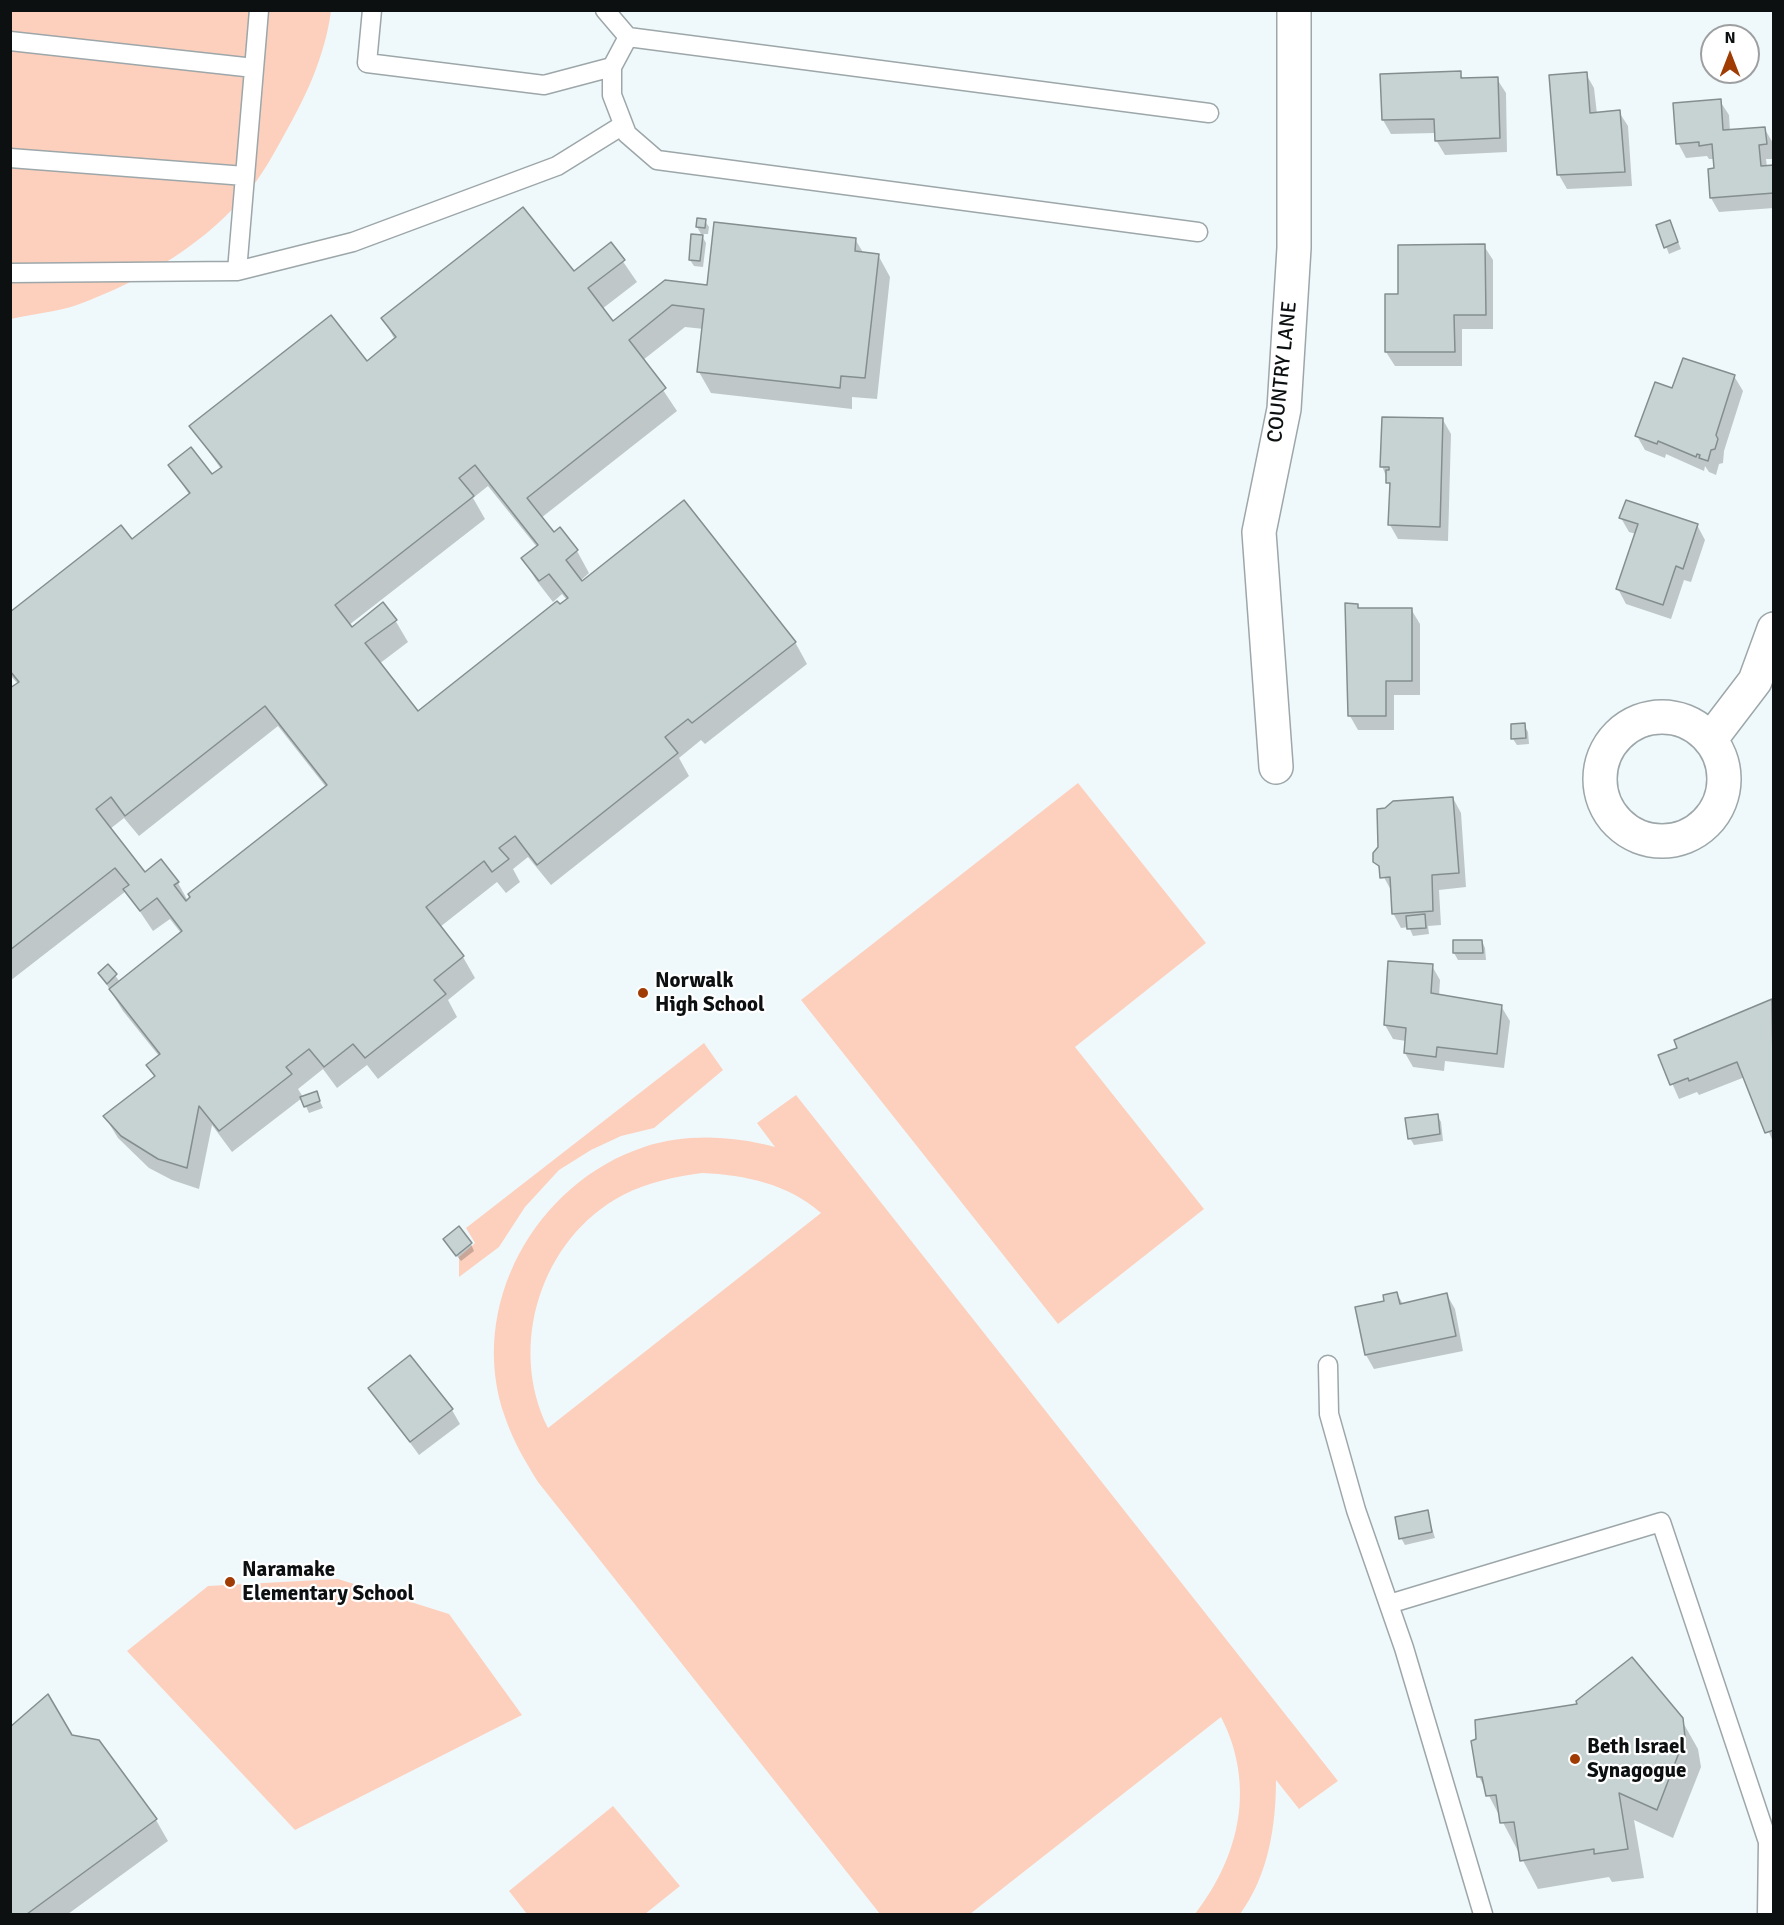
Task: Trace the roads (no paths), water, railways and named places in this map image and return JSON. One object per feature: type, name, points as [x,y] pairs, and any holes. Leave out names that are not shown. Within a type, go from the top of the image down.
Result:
[{"type":"street","name":"COUNTRY LANE","points":[[1276,767],[1260,532],[1284,409],[1294,248],[1294,10]]},
{"type":"street","points":[[1710,740],[1755,681],[1773,629]]},
{"type":"lane","points":[[237,271],[259,10]]},
{"type":"lane","points":[[372,10],[367,63],[544,85],[612,67]]},
{"type":"lane","points":[[605,10],[628,37],[1209,113]]},
{"type":"lane","points":[[628,37],[612,67],[612,95],[627,134],[657,160],[1198,232]]},
{"type":"lane","points":[[10,41],[254,68]]},
{"type":"lane","points":[[10,273],[237,271],[353,242],[557,166],[623,126]]},
{"type":"lane","points":[[10,158],[245,176]]},
{"type":"lane","points":[[1328,1365],[1329,1414],[1356,1510],[1389,1604],[1483,1914]]},
{"type":"lane","points":[[1389,1604],[1661,1522],[1768,1842],[1767,1914]]},
{"type":"place","name":"Norwalk High School","points":[[643,993]]},
{"type":"place","name":"Naramake Elementary School","points":[[230,1582]]},
{"type":"place","name":"Beth Israel Synagogue","points":[[1575,1759]]}]
